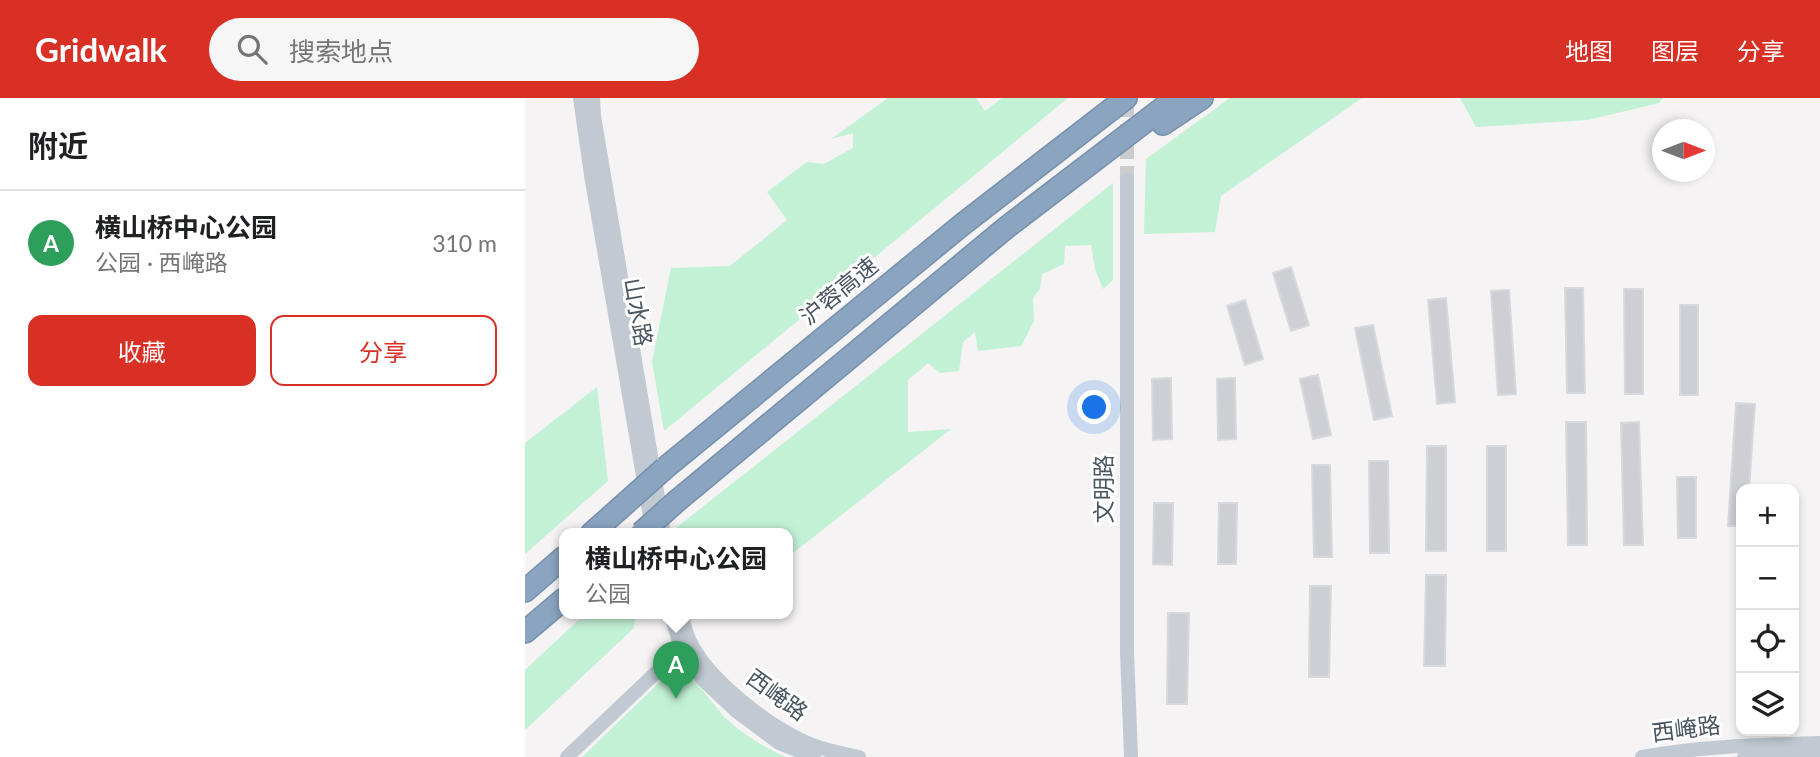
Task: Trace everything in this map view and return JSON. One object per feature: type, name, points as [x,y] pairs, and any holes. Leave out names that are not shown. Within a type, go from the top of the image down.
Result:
[{"type":"highway","name":"沪蓉高速","points":[[597,528],[665,468],[963,224],[1126,98]]},
{"type":"highway","points":[[647,528],[1007,227],[1176,98]]},
{"type":"highway","points":[[1007,227],[1202,98]]},
{"type":"highway","points":[[525,591],[559,561]]},
{"type":"highway","points":[[525,632],[559,603]]},
{"type":"street","name":"山水路","points":[[580,98],[592,184],[652,528]]},
{"type":"street","name":"山水路","points":[[593,98],[663,528]]},
{"type":"street","name":"文明路","points":[[1127,180],[1127,652],[1131,757]]},
{"type":"street","points":[[673,619],[685,645]]},
{"type":"street","points":[[682,619],[685,645]]},
{"type":"street","points":[[567,757],[685,645]]},
{"type":"street","name":"西崦路","points":[[685,645],[702,679],[736,711],[779,743],[814,757]]},
{"type":"street","name":"西崦路","points":[[685,645],[714,677],[766,720],[801,741],[832,752],[859,757]]},
{"type":"street","name":"西崦路","points":[[1642,757],[1724,746],[1820,743]]},
{"type":"street","name":"西崦路","points":[[1744,757],[1820,754]]},
{"type":"green space","points":[[888,98],[976,98],[985,111],[1002,98],[1068,98],[664,431],[652,362],[671,268],[730,266],[787,220],[767,192],[807,162],[824,164],[853,148],[853,133],[831,139]]},
{"type":"green space","points":[[1230,98],[1362,98],[1221,196],[1215,232],[1144,234],[1146,159]]},
{"type":"green space","points":[[1460,98],[1663,98],[1659,103],[1588,120],[1476,127]]},
{"type":"green space","points":[[1113,183],[1113,280],[1103,289],[1095,269],[1091,245],[1065,246],[1064,264],[1042,274],[1040,289],[1033,298],[1034,321],[1021,346],[978,351],[975,332],[963,342],[959,371],[940,373],[928,363],[908,380],[908,432],[951,429],[793,553],[793,528],[676,528]]},
{"type":"green space","points":[[597,387],[608,481],[525,554],[525,443]]},
{"type":"green space","points":[[580,619],[636,619],[633,629],[525,730],[525,670]]},
{"type":"green space","points":[[679,671],[694,681],[736,727],[786,757],[582,757],[667,675]]},
{"type":"building","points":[[1291,267],[1309,325],[1291,331],[1273,273]]},
{"type":"building","points":[[1565,288],[1583,288],[1585,393],[1567,393]]},
{"type":"building","points":[[1624,289],[1643,289],[1643,394],[1625,394]]},
{"type":"building","points":[[1509,290],[1516,394],[1498,395],[1491,291]]},
{"type":"building","points":[[1446,298],[1455,402],[1437,404],[1428,300]]},
{"type":"building","points":[[1245,300],[1263,359],[1245,365],[1227,306]]},
{"type":"building","points":[[1680,305],[1698,305],[1698,395],[1680,395]]},
{"type":"building","points":[[1373,325],[1392,416],[1374,420],[1355,328]]},
{"type":"building","points":[[1318,375],[1331,435],[1313,439],[1300,379]]},
{"type":"building","points":[[1171,378],[1172,439],[1153,440],[1152,379]]},
{"type":"building","points":[[1235,378],[1236,439],[1218,440],[1217,379]]},
{"type":"building","points":[[1736,403],[1755,404],[1749,484],[1736,484],[1736,526],[1728,526]]},
{"type":"building","points":[[1566,422],[1586,422],[1587,545],[1568,545]]},
{"type":"building","points":[[1639,422],[1643,545],[1624,545],[1621,423]]},
{"type":"building","points":[[1427,446],[1446,446],[1446,551],[1426,551]]},
{"type":"building","points":[[1487,446],[1506,446],[1506,551],[1487,551]]},
{"type":"building","points":[[1369,461],[1388,461],[1389,553],[1370,553]]},
{"type":"building","points":[[1312,465],[1330,465],[1332,557],[1314,557]]},
{"type":"building","points":[[1677,477],[1696,477],[1696,538],[1678,538]]},
{"type":"building","points":[[1154,503],[1173,503],[1172,565],[1153,564]]},
{"type":"building","points":[[1219,503],[1237,503],[1236,564],[1218,564]]},
{"type":"building","points":[[1426,575],[1446,575],[1445,666],[1424,666]]},
{"type":"building","points":[[1310,586],[1331,586],[1329,677],[1309,677]]},
{"type":"building","points":[[1168,613],[1189,613],[1187,704],[1167,704]]},
{"type":"tunnel","points":[[1127,98],[1127,180]]},
{"type":"place","name":"横山桥中心公园","points":[[676,699]]}]
